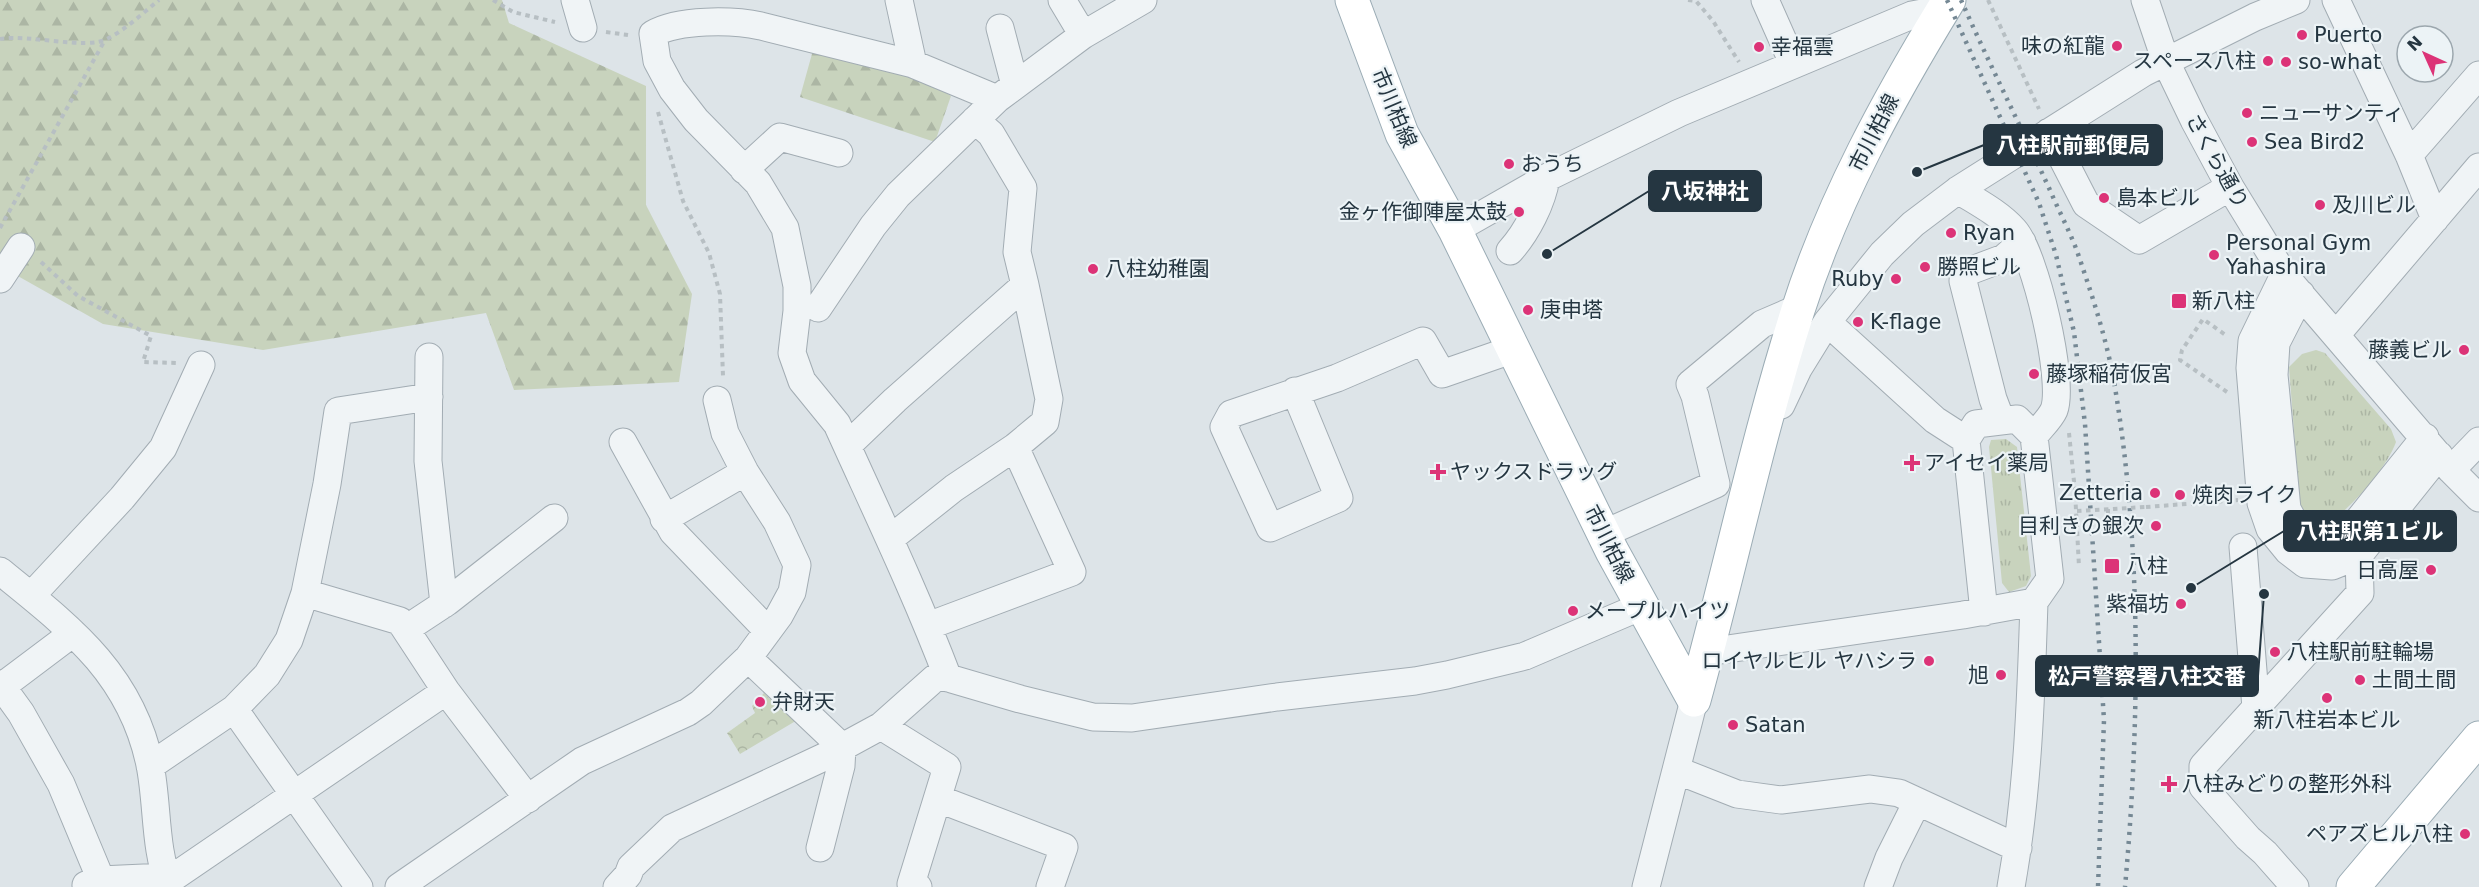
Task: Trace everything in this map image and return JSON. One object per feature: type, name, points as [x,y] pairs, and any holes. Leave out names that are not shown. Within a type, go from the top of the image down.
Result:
[{"type":"main road","name":"市川柏線","points":[[1352,0],[1402,134],[1455,230],[1603,534],[1694,700]]},
{"type":"main road","name":"市川柏線","points":[[1694,700],[1761,446],[1813,315],[1842,195],[1908,69],[1943,8]]},
{"type":"main road","points":[[2353,887],[2479,738]]},
{"type":"street","points":[[575,0],[583,28]]},
{"type":"street","points":[[752,0],[761,26]]},
{"type":"street","points":[[899,0],[913,64]]},
{"type":"street","points":[[1062,0],[1083,35]]},
{"type":"street","points":[[818,308],[873,226],[898,195],[975,120],[1006,92],[1083,35],[1143,0]]},
{"type":"street","points":[[1765,0],[1793,63]]},
{"type":"street","name":"さくら通り","points":[[2145,0],[2166,62],[2194,120],[2230,187],[2293,284],[2438,454],[2479,498]]},
{"type":"street","points":[[1738,529],[1714,486],[1716,484],[1695,396],[1690,384],[1762,324],[1813,315],[1913,224],[1958,190],[2049,132],[2143,73],[2255,17],[2296,0]]},
{"type":"street","points":[[2336,0],[2409,155],[2435,219]]},
{"type":"street","points":[[1455,230],[1546,178],[1679,113],[1793,63],[1912,15],[1943,8]]},
{"type":"street","points":[[948,678],[891,538],[837,424],[802,381],[792,353],[797,311],[797,286],[785,228],[758,183],[696,120],[672,89],[657,61],[653,34],[686,24],[746,23],[913,64],[1006,92]]},
{"type":"street","points":[[1000,28],[1006,92]]},
{"type":"street","points":[[2409,155],[2479,75]]},
{"type":"street","points":[[891,538],[954,488],[1015,447],[1044,422],[1049,399],[1017,252],[1023,188],[991,134],[975,120]]},
{"type":"street","points":[[2049,132],[2086,204],[2139,240],[2230,187]]},
{"type":"street","points":[[744,170],[780,136],[839,153]]},
{"type":"street","points":[[2336,335],[2479,167]]},
{"type":"street","points":[[1510,251],[1543,197],[1546,178]]},
{"type":"street","points":[[1958,190],[2015,231],[2034,269],[2058,386],[2054,411],[2034,436]]},
{"type":"street","points":[[2001,420],[1993,399],[1963,281],[1964,273],[2004,258],[2022,242]]},
{"type":"street","points":[[0,279],[21,247]]},
{"type":"street","points":[[2293,284],[2252,341],[2250,368],[2261,503],[2270,529],[2288,551],[2305,564],[2332,566],[2359,555],[2438,454]]},
{"type":"street","points":[[2293,284],[2276,343],[2274,375],[2287,509],[2298,529],[2314,540],[2332,539],[2348,533],[2438,454],[2479,441]]},
{"type":"street","points":[[847,446],[895,400],[1025,285]]},
{"type":"street","points":[[1813,315],[1935,420],[1966,440]]},
{"type":"street","points":[[1294,391],[1339,498],[1270,528],[1224,427],[1231,414],[1294,391],[1337,378],[1423,341],[1442,374],[1514,349]]},
{"type":"street","points":[[429,357],[428,461],[444,604]]},
{"type":"street","points":[[31,596],[122,498],[163,448],[201,364]]},
{"type":"street","points":[[150,766],[234,709],[267,675],[289,640],[305,593],[327,484],[338,411],[429,397]]},
{"type":"street","points":[[399,887],[582,761],[688,712],[748,658],[768,631],[792,592],[797,565],[777,522],[745,472],[725,433],[717,400]]},
{"type":"street","points":[[1984,612],[1966,440],[1976,424],[2017,419],[2034,436],[2050,579],[2034,602],[2028,752],[2018,848],[2011,887]]},
{"type":"street","points":[[623,442],[673,532],[768,631]]},
{"type":"street","points":[[928,626],[1072,572],[1015,447]]},
{"type":"street","points":[[664,519],[745,472]]},
{"type":"street","points":[[1603,534],[1714,486]]},
{"type":"street","points":[[405,629],[444,604],[554,518]]},
{"type":"street","points":[[2243,547],[2256,708]]},
{"type":"street","points":[[2295,887],[2203,787],[2203,766],[2360,593],[2359,555]]},
{"type":"street","points":[[0,571],[72,633],[104,665],[125,695],[139,726],[150,766],[168,882]]},
{"type":"street","points":[[305,593],[400,621],[446,691],[528,799]]},
{"type":"street","points":[[1707,652],[1984,612],[2034,602]]},
{"type":"street","points":[[622,881],[632,867],[672,828],[881,726],[935,678],[948,678],[1093,717],[1132,718],[1447,675],[1525,656],[1642,606]]},
{"type":"street","points":[[72,633],[1,686],[36,738],[61,784],[95,885],[168,882],[446,691]]},
{"type":"street","points":[[748,658],[842,747],[841,766],[820,848]]},
{"type":"street","points":[[1646,887],[1694,700]]},
{"type":"street","points":[[234,709],[359,887]]},
{"type":"street","points":[[881,726],[947,767],[911,884],[918,887]]},
{"type":"street","points":[[1676,770],[1737,794],[1780,800],[1869,789],[1899,793],[2018,848]]},
{"type":"street","points":[[939,799],[1064,847],[1050,887]]},
{"type":"street","points":[[1878,887],[1889,858],[1917,802]]},
{"type":"path","points":[[159,0],[105,40],[0,229],[29,251],[78,296],[151,336],[143,362],[201,364]]},
{"type":"path","points":[[1688,0],[1696,1],[1713,21],[1751,82]]},
{"type":"path","points":[[1988,0],[2049,132]]},
{"type":"path","points":[[0,39],[16,36],[69,41],[105,40]]},
{"type":"path","points":[[657,110],[683,201],[709,253],[720,294],[723,385],[717,400]]},
{"type":"path","points":[[2227,336],[2203,319],[2182,350],[2180,360],[2228,393]]},
{"type":"path","points":[[2069,438],[2075,491],[2079,567]]},
{"type":"path","points":[[2066,512],[2238,500]]},
{"type":"path","points":[[2108,509],[2108,519]]},
{"type":"green space","points":[[0,0],[502,0],[509,23],[646,86],[646,205],[692,294],[679,382],[514,390],[486,313],[263,350],[103,324],[0,266]]},
{"type":"green space","points":[[815,43],[924,78],[951,96],[935,142],[800,97]]},
{"type":"green space","points":[[2316,350],[2325,353],[2391,429],[2396,442],[2385,463],[2368,485],[2331,522],[2311,519],[2300,508],[2289,367],[2302,354]]},
{"type":"green space","points":[[2006,439],[2017,447],[2031,576],[2026,586],[2009,592],[2002,583],[1989,447],[1991,440]]},
{"type":"green space","points":[[764,693],[770,699],[775,694],[799,719],[740,754],[727,733],[755,713],[752,706]]},
{"type":"railway","points":[[1947,0],[2039,203],[2056,255],[2074,332],[2085,424],[2104,720],[2098,887]]},
{"type":"railway","points":[[1961,0],[2074,243],[2097,313],[2113,376],[2129,502],[2136,631],[2134,761],[2125,887]]},
{"type":"place","name":"Puerto","points":[[2302,35]]},
{"type":"place","name":"味の紅龍","points":[[2117,46]]},
{"type":"place","name":"幸福雲","points":[[1759,47]]},
{"type":"place","name":"スペース八柱","points":[[2268,61]]},
{"type":"place","name":"so-what","points":[[2286,62]]},
{"type":"place","name":"ニューサンティ","points":[[2247,113]]},
{"type":"place","name":"Sea Bird2","points":[[2252,142]]},
{"type":"place","name":"おうち","points":[[1509,164]]},
{"type":"place","name":"八柱駅前郵便局","points":[[1917,172]]},
{"type":"place","name":"島本ビル","points":[[2104,198]]},
{"type":"place","name":"及川ビル","points":[[2320,205]]},
{"type":"place","name":"金ヶ作御陣屋太鼓","points":[[1519,212]]},
{"type":"place","name":"Ryan","points":[[1951,233]]},
{"type":"place","name":"八坂神社","points":[[1547,254]]},
{"type":"place","name":"Personal Gym Yahashira","points":[[2214,255]]},
{"type":"place","name":"勝照ビル","points":[[1925,267]]},
{"type":"place","name":"八柱幼稚園","points":[[1093,269]]},
{"type":"place","name":"Ruby","points":[[1896,279]]},
{"type":"place","name":"新八柱","points":[[2179,301]]},
{"type":"place","name":"庚申塔","points":[[1528,310]]},
{"type":"place","name":"K-flage","points":[[1858,322]]},
{"type":"place","name":"藤義ビル","points":[[2464,350]]},
{"type":"place","name":"藤塚稲荷仮宮","points":[[2034,374]]},
{"type":"place","name":"アイセイ薬局","points":[[1912,463]]},
{"type":"place","name":"ヤックスドラッグ","points":[[1438,472]]},
{"type":"place","name":"Zetteria","points":[[2155,493]]},
{"type":"place","name":"焼肉ライク","points":[[2180,495]]},
{"type":"place","name":"目利きの銀次","points":[[2156,526]]},
{"type":"place","name":"八柱","points":[[2112,566]]},
{"type":"place","name":"日高屋","points":[[2431,570]]},
{"type":"place","name":"八柱駅第1ビル","points":[[2191,588]]},
{"type":"place","name":"松戸警察署八柱交番","points":[[2264,594]]},
{"type":"place","name":"紫福坊","points":[[2181,604]]},
{"type":"place","name":"メープルハイツ","points":[[1573,611]]},
{"type":"place","name":"八柱駅前駐輪場","points":[[2275,652]]},
{"type":"place","name":"ロイヤルヒル ヤハシラ","points":[[1929,661]]},
{"type":"place","name":"旭","points":[[2001,675]]},
{"type":"place","name":"土間土間","points":[[2360,680]]},
{"type":"place","name":"新八柱岩本ビル","points":[[2327,698]]},
{"type":"place","name":"弁財天","points":[[760,702]]},
{"type":"place","name":"Satan","points":[[1733,725]]},
{"type":"place","name":"八柱みどりの整形外科","points":[[2169,784]]},
{"type":"place","name":"ペアズヒル八柱","points":[[2465,834]]}]
